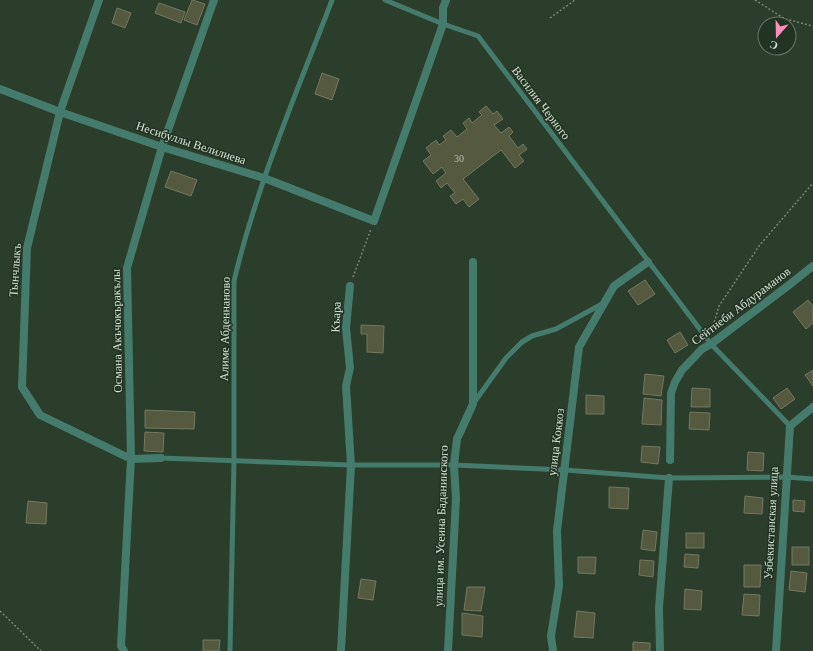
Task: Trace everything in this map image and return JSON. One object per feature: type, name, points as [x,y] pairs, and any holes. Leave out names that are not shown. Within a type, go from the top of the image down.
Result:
[{"type":"street","name":"Тынчлыкъ","points":[[99,0],[60,112],[27,248],[22,387],[40,414],[131,458],[161,458]]},
{"type":"street","name":"Османа Акъчокъракълы","points":[[124,651],[121,646],[131,458],[127,268],[162,147],[214,0]]},
{"type":"street","points":[[374,221],[443,24],[443,8],[446,0]]},
{"type":"street","name":"Несибуллы Велилиева","points":[[0,89],[60,112],[162,147],[264,178],[374,221]]},
{"type":"street","name":"улица им. Усеина Баданинского","points":[[448,651],[456,499],[454,465],[457,439],[473,404],[474,262]]},
{"type":"street","name":"улица Коккоз","points":[[553,651],[551,636],[559,586],[557,531],[579,347],[614,286],[648,262]]},
{"type":"street","name":"Сейтнеби Абдураманов","points":[[670,460],[671,393],[682,370],[702,349],[711,344],[813,266]]},
{"type":"street","name":"Къара","points":[[341,651],[351,465],[346,386],[350,368],[346,328],[350,286]]},
{"type":"street","points":[[790,426],[813,408]]},
{"type":"street","name":"Узбекистанская улица","points":[[776,651],[790,426]]},
{"type":"street","points":[[660,651],[659,608],[669,478]]},
{"type":"lane","name":"Алиме Абденнаново","points":[[230,651],[234,461],[234,281],[240,254],[264,178],[332,0]]},
{"type":"lane","name":"Василия Черного","points":[[385,0],[443,24],[478,36],[711,344],[790,426]]},
{"type":"lane","points":[[473,404],[506,358],[522,342],[532,336],[556,329],[605,303]]},
{"type":"lane","points":[[161,458],[351,465],[454,465],[565,470],[669,478],[786,477],[813,479]]},
{"type":"path","points":[[550,18],[575,0]]},
{"type":"path","points":[[755,0],[785,19],[813,26]]},
{"type":"path","points":[[722,335],[714,323],[719,306],[759,246],[813,183]]},
{"type":"path","name":"Къара","points":[[350,286],[356,266],[374,221]]},
{"type":"path","points":[[0,610],[41,651]]},
{"type":"building","points":[[192,0],[205,4],[197,25],[184,20]]},
{"type":"building","points":[[159,3],[185,12],[181,23],[155,13]]},
{"type":"building","points":[[117,8],[131,13],[125,28],[112,23]]},
{"type":"building","points":[[322,73],[339,79],[332,100],[315,94]]},
{"type":"building","points":[[486,106],[493,114],[497,111],[503,119],[494,125],[501,133],[509,127],[513,132],[509,136],[518,148],[523,144],[527,149],[519,155],[524,161],[515,168],[501,150],[463,179],[479,199],[469,207],[463,199],[456,204],[450,196],[455,193],[447,183],[441,188],[436,181],[446,173],[442,167],[433,174],[423,161],[431,155],[426,148],[436,140],[439,145],[446,140],[443,136],[451,130],[457,137],[467,129],[463,123],[469,118],[472,123],[482,115],[479,112]]},
{"type":"building","points":[[171,171],[197,180],[191,196],[165,187]]},
{"type":"building","points":[[645,280],[655,294],[638,305],[628,291]]},
{"type":"building","points":[[808,300],[813,306],[813,323],[806,329],[793,312]]},
{"type":"building","points":[[361,325],[384,326],[383,353],[367,352],[367,334],[361,334]]},
{"type":"building","points":[[680,332],[688,345],[675,353],[667,340]]},
{"type":"building","points":[[813,370],[813,386],[805,375]]},
{"type":"building","points":[[645,374],[664,376],[661,396],[643,394]]},
{"type":"building","points":[[692,388],[710,389],[710,407],[691,407]]},
{"type":"building","points":[[787,388],[795,399],[781,409],[773,398]]},
{"type":"building","points":[[586,395],[604,396],[604,414],[586,414]]},
{"type":"building","points":[[644,398],[662,400],[661,425],[642,424]]},
{"type":"building","points":[[145,410],[195,412],[194,429],[145,428]]},
{"type":"building","points":[[690,412],[710,413],[709,430],[689,429]]},
{"type":"building","points":[[145,432],[164,433],[163,452],[144,451]]},
{"type":"building","points":[[642,446],[660,447],[658,464],[641,462]]},
{"type":"building","points":[[748,452],[764,453],[763,471],[747,470]]},
{"type":"building","points":[[609,487],[629,488],[628,509],[609,508]]},
{"type":"building","points":[[745,496],[763,498],[762,514],[744,513]]},
{"type":"building","points":[[793,500],[805,501],[804,512],[793,511]]},
{"type":"building","points":[[28,501],[47,503],[46,524],[26,523]]},
{"type":"building","points":[[643,530],[657,532],[655,551],[641,549]]},
{"type":"building","points":[[686,533],[704,533],[704,548],[686,548]]},
{"type":"building","points":[[792,547],[809,547],[809,565],[792,565]]},
{"type":"building","points":[[685,554],[699,555],[698,568],[684,567]]},
{"type":"building","points":[[578,557],[596,557],[595,574],[578,573]]},
{"type":"building","points":[[640,560],[654,561],[653,577],[639,575]]},
{"type":"building","points":[[744,565],[761,565],[760,587],[744,587]]},
{"type":"building","points":[[791,571],[807,573],[805,592],[789,590]]},
{"type":"building","points":[[361,579],[376,581],[373,600],[358,598]]},
{"type":"building","points":[[467,587],[485,587],[481,611],[464,610]]},
{"type":"building","points":[[685,589],[702,591],[701,610],[684,609]]},
{"type":"building","points":[[744,594],[760,595],[759,616],[742,615]]},
{"type":"building","points":[[577,611],[595,613],[593,638],[574,637]]},
{"type":"building","points":[[462,613],[483,616],[482,637],[462,635]]},
{"type":"building","points":[[203,640],[220,640],[219,651],[203,651]]},
{"type":"building","points":[[633,642],[650,643],[650,651],[633,651]]}]
